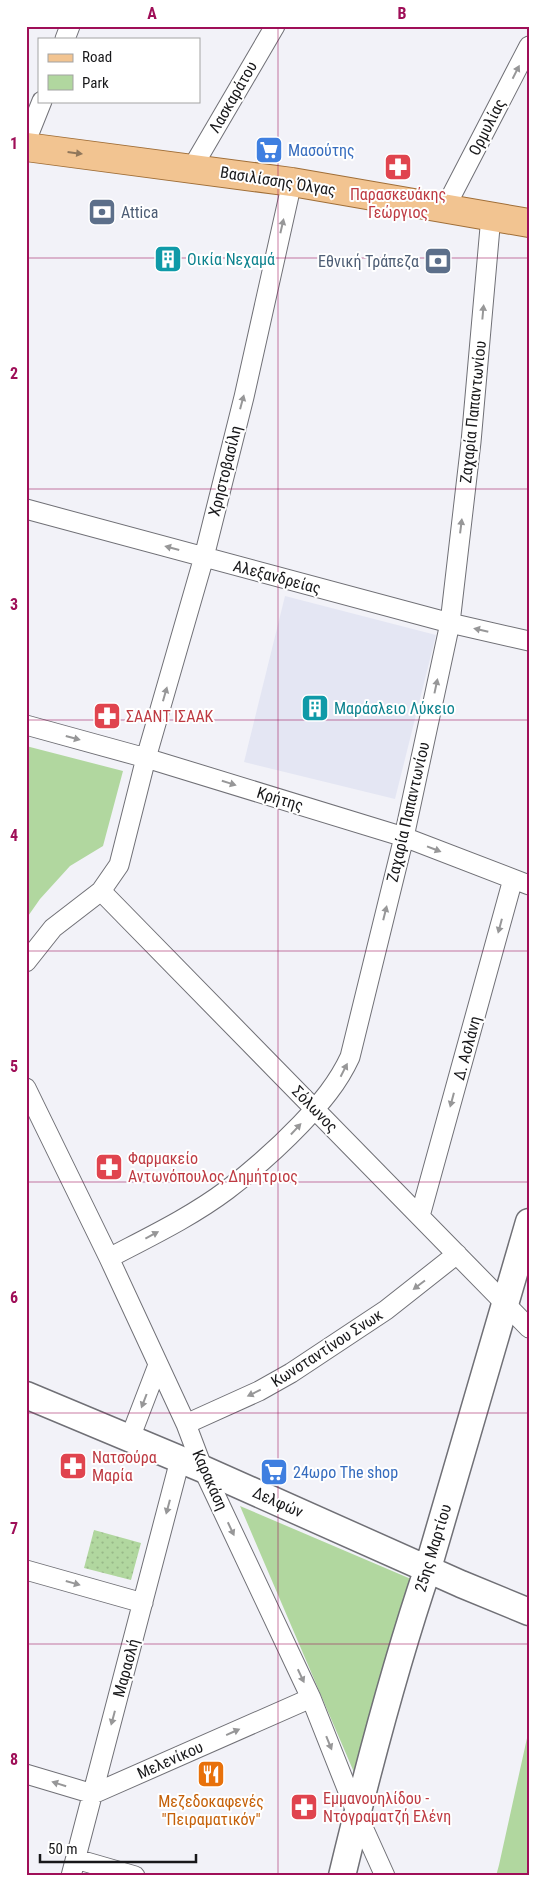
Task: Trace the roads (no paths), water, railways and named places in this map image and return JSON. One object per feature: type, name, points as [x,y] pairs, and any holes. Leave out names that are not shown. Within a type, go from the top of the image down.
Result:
[{"type":"main road","name":"Βασιλίσσης Όλγας","points":[[26,147],[292,182],[529,223]]},
{"type":"main road","name":"25ης Μαρτίου","points":[[342,1876],[357,1814],[414,1611],[529,1222]]},
{"type":"main road","name":"Δελφών","points":[[26,1394],[192,1464],[529,1612]]},
{"type":"street","points":[[66,38],[70,26]]},
{"type":"street","name":"Λασκαράτου","points":[[192,168],[275,26]]},
{"type":"street","name":"Ορμυλίας","points":[[446,208],[529,46]]},
{"type":"street","points":[[26,141],[42,102]]},
{"type":"street","name":"Χρηστοβασίλη","points":[[26,962],[53,928],[101,891],[119,865],[146,758],[204,557],[244,397],[292,182]]},
{"type":"street","name":"Ζαχαρία Παπαντωνίου","points":[[109,1258],[173,1224],[226,1190],[281,1145],[315,1109],[342,1075],[350,1057],[404,837],[450,623],[471,442],[491,216]]},
{"type":"street","name":"Αλεξανδρείας","points":[[26,509],[450,623],[529,641]]},
{"type":"street","name":"Κρήτης","points":[[26,725],[146,758],[404,837],[521,882]]},
{"type":"street","name":"Δ. Ασλάνη","points":[[420,1216],[521,882]]},
{"type":"street","name":"Σόλωνος","points":[[101,891],[529,1328]]},
{"type":"street","name":"Καρακάση","points":[[26,1088],[109,1258],[186,1424],[192,1464],[311,1698],[357,1814],[385,1876]]},
{"type":"street","name":"Κωνσταντίνου Σνωκ","points":[[186,1424],[260,1391],[290,1373],[386,1310],[457,1254]]},
{"type":"street","points":[[130,1438],[158,1365]]},
{"type":"street","name":"Μαρασλή","points":[[74,1867],[143,1603],[192,1464]]},
{"type":"street","points":[[26,1570],[143,1603]]},
{"type":"street","name":"Μελενίκου","points":[[93,1794],[311,1698]]},
{"type":"street","points":[[26,1774],[93,1794]]},
{"type":"street","points":[[74,1867],[135,1876]]},
{"type":"place","name":"Μασούτης","points":[[269,150]]},
{"type":"place","name":"Παρασκευάκης Γεώργιος","points":[[398,167]]},
{"type":"place","name":"Attica","points":[[102,212]]},
{"type":"place","name":"Οικία Νεχαμά","points":[[168,259]]},
{"type":"place","name":"Εθνική Τράπεζα","points":[[438,261]]},
{"type":"place","name":"Μαράσλειο Λύκειο","points":[[315,708]]},
{"type":"place","name":"ΣΑΑΝΤ ΙΣΑΑΚ","points":[[107,716]]},
{"type":"place","name":"Φαρμακείο Αντωνόπουλος Δημήτριος","points":[[109,1167]]},
{"type":"place","name":"Νατσούρα Μαρία","points":[[73,1466]]},
{"type":"place","name":"24ωρο The shop","points":[[274,1472]]},
{"type":"place","name":"Μεζεδοκαφενές \"Πειραματικόν\"","points":[[211,1774]]},
{"type":"place","name":"Εμμανουηλίδου - Ντογραματζή Ελένη","points":[[304,1807]]}]
